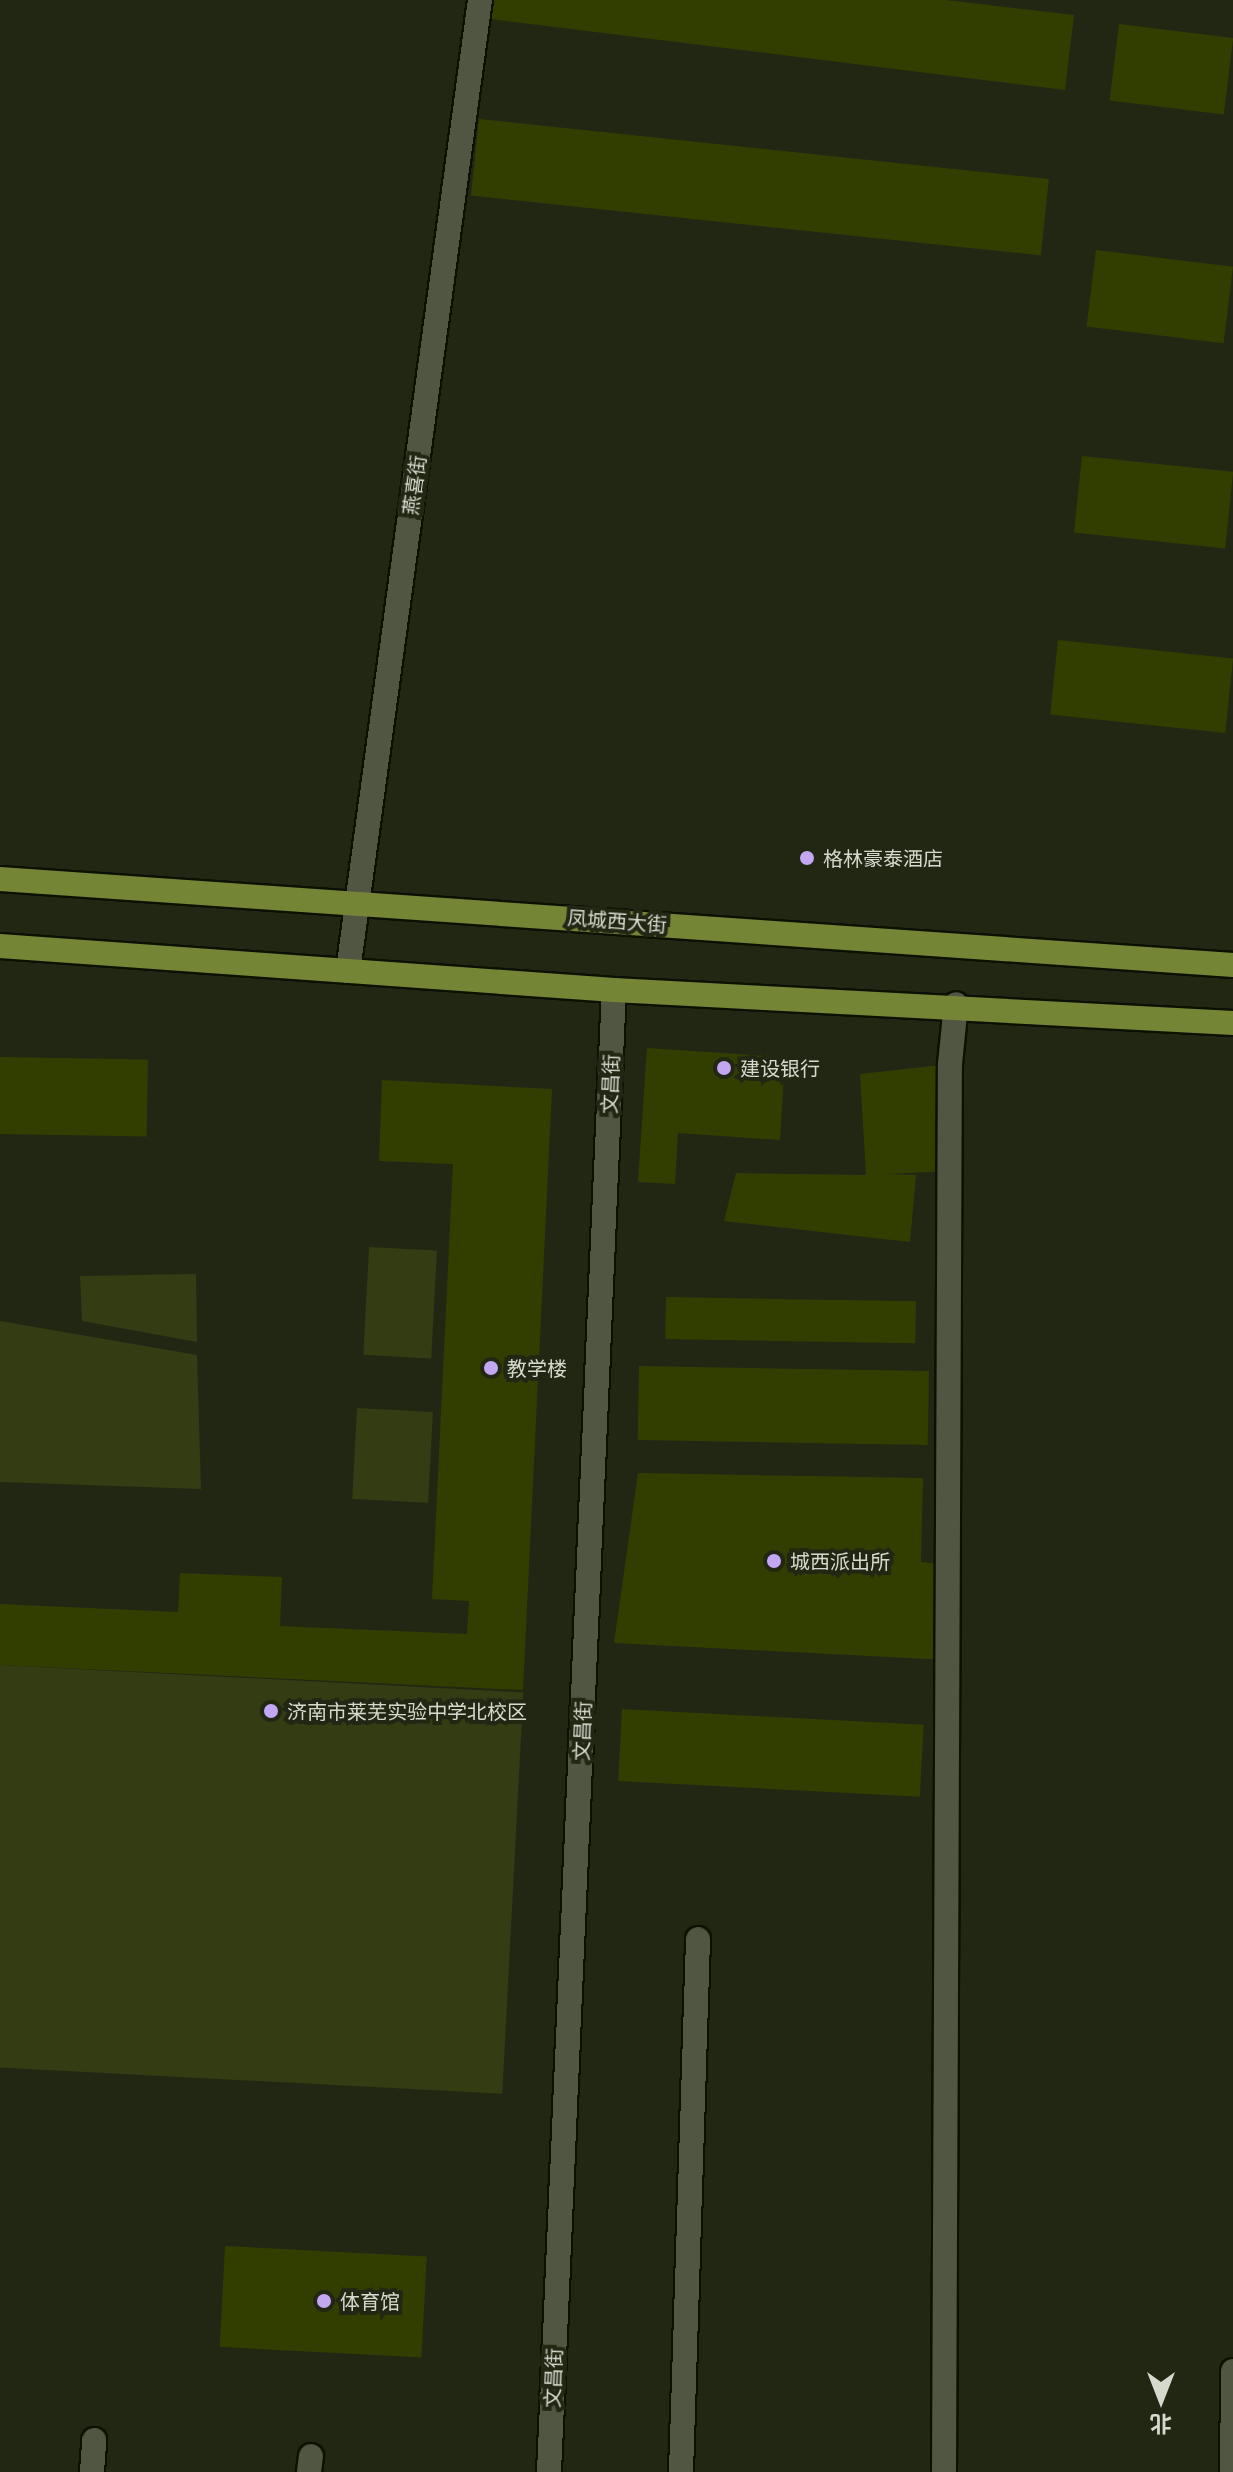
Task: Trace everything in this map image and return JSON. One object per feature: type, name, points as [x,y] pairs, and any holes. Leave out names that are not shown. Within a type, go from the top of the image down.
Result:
[{"type":"main road","name":"凤城西大街","points":[[0,879],[1233,965]]},
{"type":"main road","points":[[0,946],[614,990],[956,1004],[1233,1023]]},
{"type":"street","name":"燕喜街","points":[[348,971],[480,0]]},
{"type":"street","name":"文昌街","points":[[549,2472],[614,990]]},
{"type":"street","points":[[944,2472],[950,1080],[956,1004]]},
{"type":"street","points":[[681,2472],[698,1939]]},
{"type":"street","points":[[1232,2472],[1233,2371]]},
{"type":"street","points":[[92,2472],[94,2440]]},
{"type":"green space","points":[[369,1247],[437,1251],[431,1358],[363,1355]]},
{"type":"green space","points":[[196,1274],[197,1342],[82,1321],[80,1276]]},
{"type":"green space","points":[[0,1321],[197,1355],[201,1489],[0,1482]]},
{"type":"green space","points":[[357,1408],[433,1412],[428,1503],[352,1499]]},
{"type":"green space","points":[[0,1665],[523,1692],[502,2094],[0,2068]]},
{"type":"building","points":[[484,0],[946,0],[1074,15],[1065,90],[482,18]]},
{"type":"building","points":[[1119,24],[1233,38],[1224,114],[1110,100]]},
{"type":"building","points":[[479,119],[1049,179],[1041,255],[471,196]]},
{"type":"building","points":[[1096,250],[1233,267],[1224,343],[1087,326]]},
{"type":"building","points":[[1082,456],[1233,472],[1225,548],[1074,533]]},
{"type":"building","points":[[1058,640],[1233,658],[1225,733],[1050,715]]},
{"type":"building","points":[[647,1048],[785,1057],[780,1140],[678,1133],[675,1184],[638,1182]]},
{"type":"building","points":[[0,1057],[148,1060],[147,1137],[0,1134]]},
{"type":"building","points":[[950,1064],[949,1171],[887,1174],[916,1175],[910,1242],[724,1221],[736,1173],[866,1175],[860,1074]]},
{"type":"building","name":"教学楼","points":[[382,1080],[552,1089],[523,1690],[0,1665],[0,1604],[178,1612],[180,1573],[282,1577],[280,1626],[467,1634],[469,1601],[432,1599],[453,1164],[379,1161]]},
{"type":"building","points":[[666,1297],[916,1301],[915,1343],[665,1339]]},
{"type":"building","points":[[639,1366],[929,1371],[928,1445],[638,1440]]},
{"type":"building","name":"城西派出所","points":[[638,1473],[923,1478],[921,1562],[948,1565],[947,1660],[614,1643]]},
{"type":"building","points":[[622,1709],[924,1725],[920,1797],[618,1781]]},
{"type":"building","name":"体育馆","points":[[225,2246],[427,2257],[421,2357],[220,2347]]},
{"type":"place","name":"格林豪泰酒店","points":[[807,858]]},
{"type":"place","name":"建设银行","points":[[724,1068]]},
{"type":"place","name":"教学楼","points":[[491,1368]]},
{"type":"place","name":"城西派出所","points":[[774,1561]]},
{"type":"place","name":"济南市莱芜实验中学北校区","points":[[271,1711]]},
{"type":"place","name":"体育馆","points":[[324,2301]]}]
